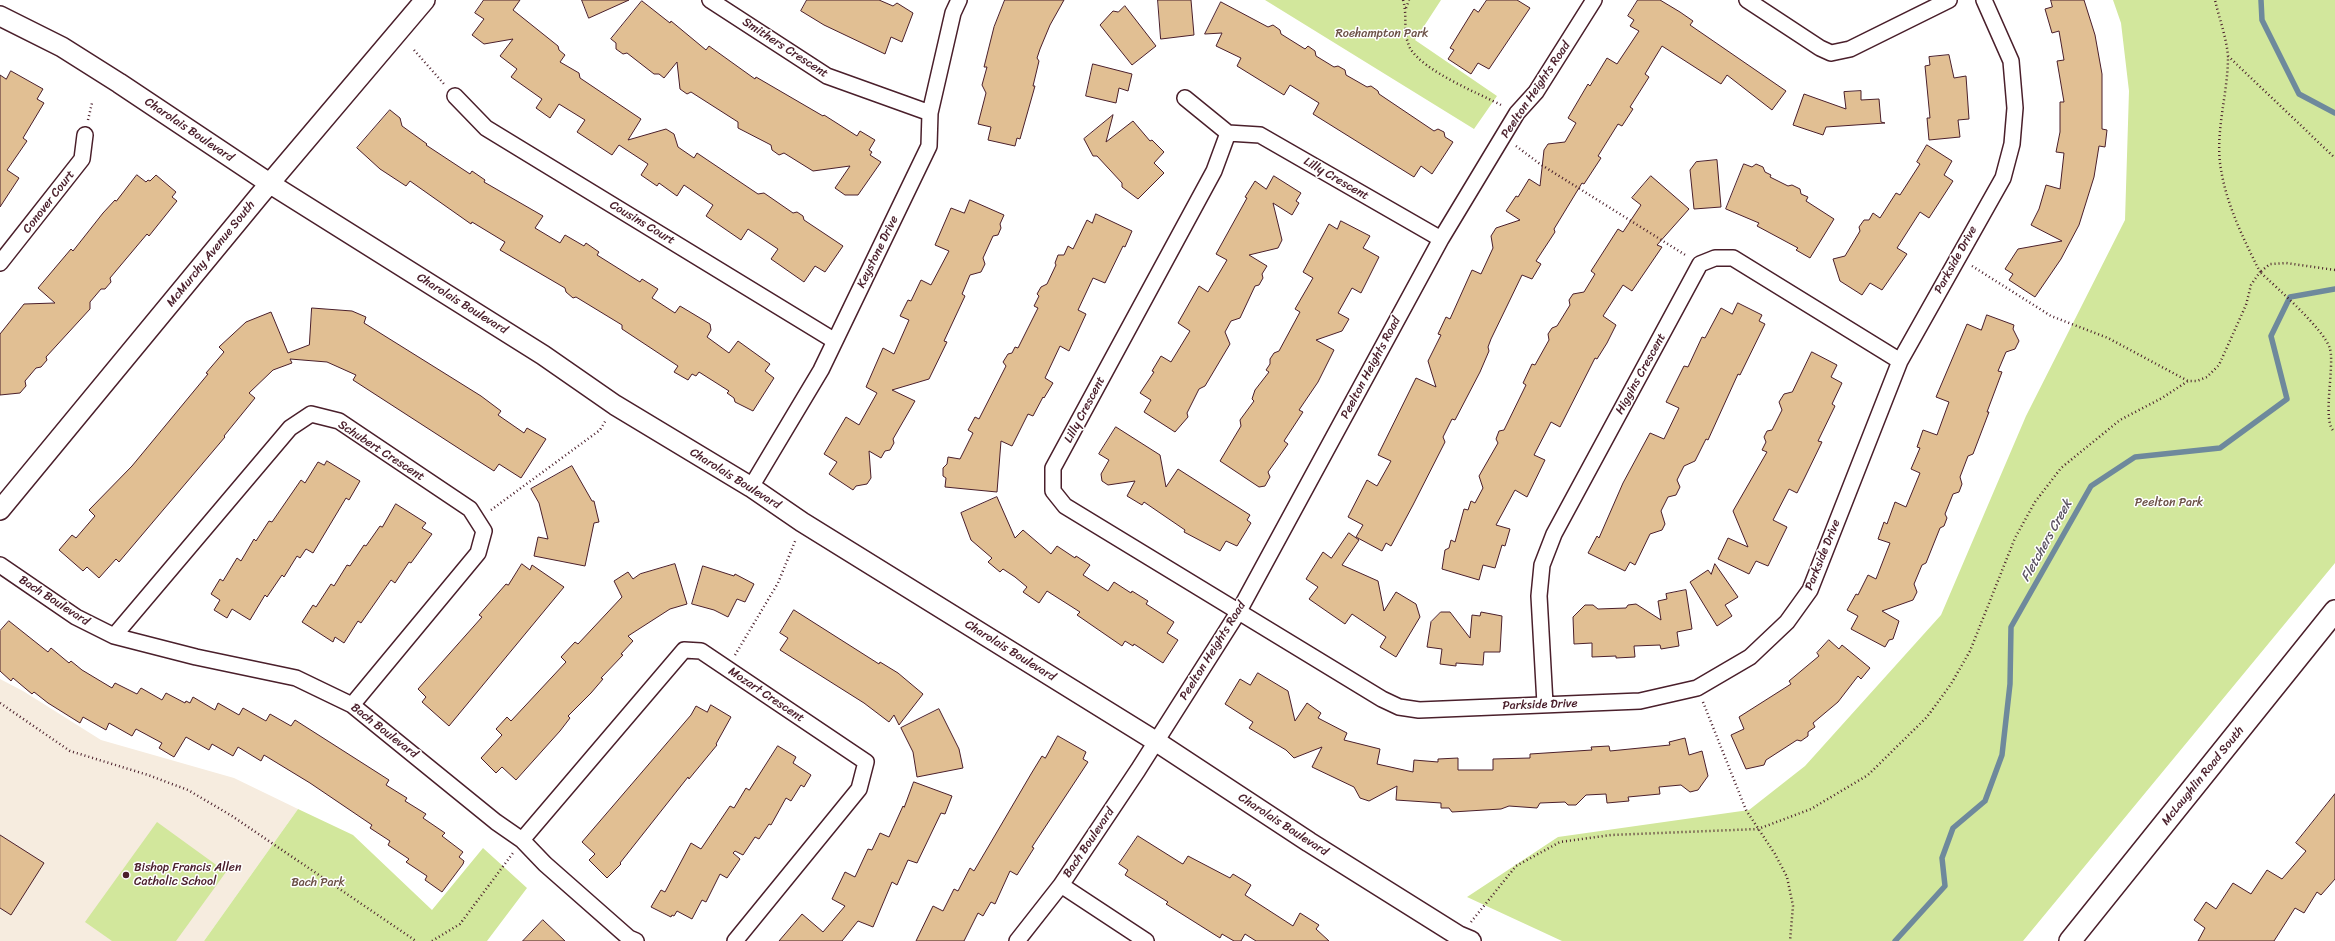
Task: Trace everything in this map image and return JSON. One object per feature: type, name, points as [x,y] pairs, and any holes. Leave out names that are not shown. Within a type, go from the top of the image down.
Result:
[{"type":"main road","name":"McLaughlin Road South","points":[[2070,941],[2335,611]]},
{"type":"street","name":"McMurchy Avenue South","points":[[0,510],[269,183],[425,0]]},
{"type":"street","name":"Smithers Crescent","points":[[710,0],[827,76],[930,113]]},
{"type":"street","name":"Keystone Drive","points":[[751,487],[821,370],[929,146],[930,113],[953,13],[959,0]]},
{"type":"street","name":"Peelton Heights Road","points":[[1157,742],[1239,611],[1441,239],[1517,113],[1536,92],[1594,0]]},
{"type":"street","points":[[1747,0],[1820,48],[1831,53],[1850,49],[1949,0]]},
{"type":"street","name":"Parkside Drive","points":[[1239,611],[1382,700],[1399,707],[1419,710],[1640,701],[1698,688],[1750,656],[1787,622],[1810,590],[1900,361],[2003,178],[2012,144],[2015,108],[2011,61],[1984,0]]},
{"type":"street","name":"Charolais Boulevard","points":[[0,16],[62,47],[119,82],[269,183],[543,355],[615,405],[751,487],[802,522],[1157,742],[1309,842],[1465,938]]},
{"type":"street","name":"Cousins Court","points":[[455,96],[486,128],[835,341]]},
{"type":"street","points":[[1185,98],[1228,133]]},
{"type":"street","name":"Lilly Crescent","points":[[1239,611],[1065,506],[1053,491],[1053,468],[1214,171],[1228,133],[1260,135],[1441,239]]},
{"type":"street","name":"Conover Court","points":[[0,263],[82,160],[85,135]]},
{"type":"street","points":[[1700,264],[1715,258],[1733,258],[1900,361]]},
{"type":"street","name":"Higgins Crescent","points":[[1545,704],[1539,596],[1542,565],[1554,534],[1700,264]]},
{"type":"street","name":"Schubert Crescent","points":[[114,636],[290,428],[311,414],[339,422],[470,509],[484,531],[478,553],[352,705]]},
{"type":"street","name":"Bach Boulevard","points":[[0,565],[76,617],[114,636],[196,657],[296,678],[352,705],[496,822],[522,840],[545,864],[630,940]]},
{"type":"street","name":"Mozart Crescent","points":[[522,840],[684,650],[700,651],[866,762],[859,789],[735,941]]},
{"type":"street","name":"Bach Boulevard","points":[[1017,941],[1061,885],[1157,742]]},
{"type":"street","points":[[1061,885],[1146,941]]},
{"type":"path","points":[[1403,0],[1405,8],[1404,27],[1410,48],[1427,66],[1517,113],[1516,146],[1540,164],[1700,264]]},
{"type":"path","points":[[1405,8],[1409,0]]},
{"type":"path","points":[[2215,0],[2228,56],[2220,131],[2220,163],[2227,195],[2243,236],[2260,272],[2278,288],[2328,343],[2332,363],[2328,415],[2334,433]]},
{"type":"path","points":[[414,50],[455,96]]},
{"type":"path","points":[[2228,56],[2335,158]]},
{"type":"path","points":[[1958,257],[2051,316],[2108,338],[2188,381],[2197,381],[2207,377],[2219,365],[2246,305],[2251,285],[2260,272],[2270,264],[2286,263],[2335,270]]},
{"type":"path","points":[[1465,938],[1516,866],[1560,842],[1611,835],[1758,829],[1811,809],[1868,775],[1927,717],[1951,684],[1970,651],[2015,538],[2035,502],[2061,468],[2120,420],[2162,398],[2188,381]]},
{"type":"path","points":[[477,520],[600,430],[615,405]]},
{"type":"path","points":[[727,669],[778,583],[802,522]]},
{"type":"path","points":[[1698,688],[1746,810],[1775,854],[1787,877],[1793,906],[1790,941]]},
{"type":"path","points":[[0,703],[70,751],[148,775],[188,790],[232,816],[416,941]]},
{"type":"path","points":[[432,941],[460,924],[522,840]]},
{"type":"shaded area","name":"Bishop Francis Allen Catholic School","points":[[0,679],[23,691],[101,740],[234,778],[298,809],[204,941],[0,941]]},
{"type":"green space","name":"Roehampton Park","points":[[1265,0],[1441,0],[1415,40],[1497,96],[1474,129]]},
{"type":"green space","name":"Peelton Park","points":[[2113,0],[2335,0],[2335,563],[2023,941],[1562,941],[1467,897],[1558,837],[1749,810],[1805,766],[1941,615],[2026,416],[2125,220],[2129,91],[2121,23]]},
{"type":"green space","name":"Bach Park","points":[[298,809],[353,835],[432,910],[483,848],[527,888],[487,941],[204,941]]},
{"type":"green space","points":[[157,822],[226,872],[176,941],[112,941],[85,922]]},
{"type":"building","points":[[484,0],[520,0],[513,10],[558,46],[559,50],[565,55],[560,62],[579,73],[580,78],[641,119],[628,140],[666,129],[674,134],[678,147],[694,158],[697,153],[758,194],[764,193],[793,213],[797,212],[803,216],[804,220],[843,246],[825,272],[815,266],[804,282],[771,259],[778,249],[748,229],[741,240],[706,216],[713,205],[684,185],[677,196],[659,183],[657,186],[641,175],[648,164],[619,145],[612,155],[577,132],[585,120],[559,104],[550,118],[536,108],[542,99],[511,77],[517,69],[500,56],[513,39],[484,44],[472,35],[484,19],[475,13]]},
{"type":"building","points":[[582,0],[629,0],[589,18]]},
{"type":"building","points":[[807,0],[879,0],[893,6],[897,3],[913,13],[902,42],[891,37],[885,54],[824,25],[801,11]]},
{"type":"building","points":[[1005,0],[1064,0],[1050,25],[1040,49],[1037,58],[1039,61],[1033,86],[1035,86],[1020,139],[1017,138],[1015,146],[988,140],[991,127],[978,124],[986,93],[982,85],[987,67],[984,67],[994,27]]},
{"type":"building","points":[[1158,0],[1191,0],[1194,35],[1161,39]]},
{"type":"building","points":[[1487,0],[1517,0],[1530,8],[1489,69],[1478,63],[1471,74],[1448,59],[1454,50],[1450,48],[1474,9],[1478,12]]},
{"type":"building","points":[[1638,0],[1660,0],[1680,12],[1693,21],[1690,25],[1786,91],[1772,110],[1727,75],[1721,84],[1662,46],[1645,74],[1649,77],[1630,107],[1633,109],[1622,126],[1618,124],[1598,156],[1601,158],[1584,184],[1582,183],[1554,229],[1555,232],[1536,261],[1541,264],[1532,279],[1522,275],[1491,339],[1488,347],[1489,351],[1480,372],[1455,420],[1452,419],[1443,437],[1445,442],[1391,546],[1386,543],[1382,551],[1356,537],[1363,525],[1348,517],[1367,480],[1377,486],[1391,461],[1378,455],[1416,378],[1436,387],[1428,361],[1441,335],[1438,334],[1446,317],[1450,319],[1472,270],[1481,274],[1493,248],[1491,236],[1496,228],[1520,220],[1506,211],[1516,196],[1518,197],[1529,179],[1540,186],[1544,150],[1548,144],[1565,142],[1576,123],[1568,118],[1588,84],[1590,86],[1607,58],[1617,64],[1639,31],[1630,26],[1634,20],[1628,16]]},
{"type":"building","points":[[2051,0],[2084,0],[2095,35],[2102,74],[2102,129],[2107,130],[2105,147],[2099,146],[2094,177],[2079,225],[2061,259],[2035,297],[2009,280],[2013,274],[2005,269],[2018,249],[2062,241],[2031,225],[2039,209],[2046,185],[2060,189],[2064,153],[2056,152],[2060,132],[2060,102],[2064,102],[2057,61],[2064,60],[2059,31],[2052,33],[2045,9],[2052,7]]},
{"type":"building","points":[[642,1],[670,23],[671,21],[706,50],[709,46],[755,79],[756,77],[823,116],[824,115],[857,136],[860,131],[875,140],[869,150],[872,152],[870,155],[881,162],[858,195],[845,195],[835,188],[850,166],[813,171],[784,153],[779,155],[772,150],[771,145],[738,128],[738,122],[691,92],[687,94],[680,89],[677,62],[664,78],[659,74],[654,74],[627,53],[623,54],[616,49],[616,43],[611,39]]},
{"type":"building","points":[[1221,2],[1268,27],[1273,25],[1280,30],[1281,34],[1305,49],[1308,46],[1315,51],[1316,56],[1334,67],[1338,66],[1345,70],[1346,75],[1367,87],[1371,86],[1378,91],[1379,94],[1434,131],[1438,129],[1444,132],[1445,137],[1453,142],[1432,174],[1421,166],[1414,177],[1313,114],[1319,103],[1290,85],[1284,95],[1237,66],[1241,58],[1216,46],[1222,33],[1205,34]]},
{"type":"building","points":[[1125,6],[1156,46],[1132,65],[1100,25],[1113,11],[1118,12]]},
{"type":"building","points":[[1949,55],[1954,78],[1966,76],[1969,119],[1958,120],[1960,137],[1929,140],[1927,118],[1930,118],[1925,66],[1930,65],[1929,57]]},
{"type":"building","points":[[1093,64],[1132,74],[1128,91],[1119,88],[1116,103],[1086,96]]},
{"type":"building","points":[[11,71],[43,89],[37,99],[44,103],[23,138],[27,141],[7,170],[19,178],[0,207],[0,75],[6,79]]},
{"type":"building","points":[[1861,91],[1861,100],[1879,99],[1881,122],[1885,123],[1826,127],[1823,135],[1793,125],[1804,94],[1846,109],[1844,92]]},
{"type":"building","points":[[390,110],[400,118],[402,126],[427,144],[426,145],[470,174],[472,171],[485,180],[484,182],[543,216],[535,228],[560,243],[565,235],[584,246],[586,243],[599,252],[597,255],[640,282],[642,279],[658,289],[652,298],[675,313],[680,306],[710,324],[711,330],[707,337],[729,353],[738,341],[770,364],[765,371],[774,378],[753,411],[735,402],[734,398],[727,393],[729,391],[699,372],[696,376],[692,374],[688,380],[674,372],[678,366],[622,329],[622,325],[576,297],[573,298],[566,292],[565,288],[500,250],[505,242],[472,222],[471,224],[410,181],[406,186],[380,169],[357,148]]},
{"type":"building","points":[[1113,115],[1106,142],[1133,121],[1150,141],[1152,140],[1164,152],[1154,163],[1164,173],[1138,199],[1122,187],[1122,183],[1097,156],[1093,156],[1084,139]]},
{"type":"building","points":[[1927,145],[1952,161],[1944,175],[1953,181],[1929,218],[1920,212],[1897,248],[1907,254],[1882,290],[1870,283],[1862,295],[1840,281],[1833,259],[1845,256],[1860,231],[1859,227],[1864,220],[1869,220],[1873,213],[1880,218],[1896,193],[1900,195],[1920,164],[1917,162]]},
{"type":"building","points":[[1717,160],[1721,207],[1694,209],[1690,170],[1696,162]]},
{"type":"building","points":[[1744,164],[1752,167],[1756,164],[1763,167],[1765,172],[1771,175],[1770,177],[1788,186],[1792,185],[1800,189],[1801,194],[1808,197],[1806,201],[1834,219],[1810,258],[1796,250],[1798,248],[1757,226],[1759,223],[1726,209]]},
{"type":"building","points":[[137,175],[146,182],[148,180],[150,181],[156,175],[176,192],[172,197],[177,201],[149,236],[147,234],[110,278],[111,282],[105,289],[101,289],[90,302],[90,309],[46,357],[47,360],[41,367],[36,368],[25,381],[26,386],[20,393],[0,395],[0,334],[24,304],[55,303],[38,288],[71,249],[73,251],[103,213],[115,200],[116,201]]},
{"type":"building","points":[[1274,176],[1301,193],[1296,201],[1299,203],[1292,215],[1273,203],[1282,240],[1278,248],[1249,255],[1267,266],[1262,274],[1263,278],[1259,285],[1255,286],[1240,318],[1231,321],[1225,332],[1230,344],[1205,386],[1199,389],[1187,413],[1188,417],[1175,432],[1144,412],[1151,400],[1140,393],[1154,372],[1152,371],[1161,356],[1171,362],[1190,331],[1178,323],[1199,286],[1208,292],[1227,260],[1216,254],[1247,198],[1245,197],[1255,181],[1266,189]]},
{"type":"building","points":[[1651,176],[1689,209],[1657,245],[1662,247],[1632,291],[1623,285],[1603,316],[1616,325],[1607,343],[1597,359],[1595,358],[1560,427],[1551,422],[1534,455],[1545,460],[1527,497],[1515,490],[1496,525],[1510,529],[1505,546],[1502,545],[1495,568],[1483,565],[1479,580],[1442,569],[1445,550],[1449,548],[1451,540],[1455,542],[1464,509],[1468,510],[1471,501],[1475,503],[1483,488],[1479,476],[1498,443],[1496,439],[1499,431],[1504,430],[1526,385],[1523,383],[1532,364],[1535,365],[1549,340],[1548,334],[1552,328],[1557,326],[1570,305],[1569,300],[1573,294],[1584,292],[1595,274],[1591,271],[1618,229],[1623,232],[1641,205],[1632,198]]},
{"type":"building","points":[[970,200],[1004,215],[1000,224],[1001,228],[998,235],[993,236],[983,258],[985,264],[981,272],[970,275],[962,294],[965,296],[944,341],[947,342],[929,379],[892,390],[915,401],[893,439],[894,443],[890,450],[885,451],[881,458],[869,451],[871,478],[867,484],[856,486],[853,490],[829,474],[837,462],[824,454],[846,417],[859,425],[877,393],[866,387],[883,348],[894,354],[909,320],[900,316],[908,300],[911,301],[921,280],[931,285],[949,251],[935,245],[951,208],[964,213]]},
{"type":"building","points":[[1096,214],[1132,231],[1105,283],[1093,278],[1078,310],[1086,314],[1069,351],[1060,346],[1045,378],[1053,383],[1044,398],[1043,397],[1033,416],[1028,414],[1012,446],[1001,441],[997,492],[945,487],[946,478],[943,476],[943,468],[947,464],[948,457],[960,459],[973,433],[968,430],[975,417],[979,419],[1006,366],[1003,362],[1008,354],[1012,353],[1015,347],[1018,348],[1038,308],[1034,306],[1039,296],[1037,294],[1041,287],[1047,284],[1056,265],[1055,263],[1058,255],[1064,255],[1068,246],[1073,249],[1087,220],[1092,223]]},
{"type":"building","points":[[1341,221],[1370,236],[1363,248],[1379,257],[1361,293],[1352,288],[1338,313],[1349,319],[1342,331],[1316,340],[1334,350],[1318,382],[1299,410],[1303,412],[1284,441],[1288,444],[1268,472],[1270,477],[1265,486],[1259,487],[1220,461],[1241,426],[1240,420],[1254,401],[1252,399],[1255,390],[1269,372],[1266,370],[1270,364],[1270,359],[1274,353],[1279,351],[1300,312],[1295,309],[1313,278],[1303,272],[1329,224],[1337,229]]},
{"type":"building","points":[[1738,303],[1762,315],[1759,321],[1765,324],[1740,375],[1738,374],[1708,440],[1706,439],[1695,461],[1684,466],[1677,480],[1680,487],[1676,495],[1668,497],[1661,511],[1665,524],[1662,530],[1650,534],[1635,565],[1630,562],[1625,571],[1588,553],[1597,536],[1599,538],[1623,483],[1650,433],[1664,439],[1679,408],[1666,402],[1684,366],[1688,367],[1702,337],[1705,338],[1721,308],[1732,314]]},
{"type":"building","points":[[312,308],[352,311],[366,317],[364,323],[481,396],[501,411],[498,415],[524,433],[527,428],[546,439],[521,478],[499,464],[494,471],[353,380],[356,375],[327,362],[290,359],[292,363],[273,370],[249,393],[255,398],[224,436],[225,437],[119,562],[116,559],[99,578],[87,567],[83,571],[59,550],[72,535],[76,538],[95,516],[89,510],[132,466],[208,374],[206,373],[224,352],[219,347],[246,322],[271,312],[288,353],[309,345]]},
{"type":"building","points":[[1987,315],[2014,325],[2013,329],[2019,341],[2015,349],[2006,352],[1998,371],[2002,372],[1987,412],[1989,412],[1973,454],[1968,456],[1960,477],[1962,484],[1959,492],[1953,494],[1945,514],[1947,518],[1944,526],[1940,528],[1926,563],[1922,565],[1914,584],[1917,592],[1913,600],[1882,611],[1899,621],[1893,639],[1889,640],[1885,647],[1851,629],[1858,616],[1847,610],[1856,594],[1858,595],[1868,575],[1876,579],[1890,543],[1878,539],[1884,522],[1887,524],[1895,502],[1906,507],[1920,473],[1911,469],[1920,448],[1917,447],[1923,430],[1937,435],[1949,402],[1936,397],[1967,324],[1981,330]]},
{"type":"building","points":[[1812,352],[1837,365],[1831,377],[1842,383],[1832,404],[1835,406],[1818,441],[1822,442],[1797,493],[1789,489],[1773,520],[1787,527],[1768,566],[1756,561],[1749,574],[1718,559],[1728,538],[1748,547],[1733,511],[1767,452],[1762,450],[1766,442],[1764,437],[1767,431],[1772,430],[1782,410],[1779,402],[1784,394],[1792,392]]},
{"type":"building","points":[[1116,427],[1160,455],[1166,487],[1178,469],[1250,515],[1247,520],[1251,523],[1237,546],[1226,541],[1220,551],[1184,532],[1185,530],[1144,502],[1142,505],[1127,496],[1135,481],[1108,485],[1102,481],[1101,474],[1109,460],[1099,454]]},
{"type":"building","points":[[327,461],[360,481],[349,500],[346,498],[313,553],[306,549],[300,558],[297,556],[284,577],[282,575],[267,597],[265,595],[250,620],[232,609],[227,618],[214,610],[220,600],[211,594],[220,579],[223,581],[237,558],[241,561],[254,539],[256,541],[269,521],[272,522],[301,480],[305,483],[318,462],[324,465]]},
{"type":"building","points":[[572,466],[592,501],[594,501],[599,522],[594,523],[585,566],[534,556],[538,537],[548,539],[539,503],[531,489]]},
{"type":"building","points":[[997,497],[1015,538],[1023,530],[1051,554],[1057,546],[1075,558],[1076,556],[1090,565],[1083,575],[1108,591],[1114,582],[1131,593],[1132,591],[1148,601],[1146,604],[1174,622],[1167,633],[1178,640],[1163,663],[1134,644],[1133,646],[1125,641],[1122,646],[1077,615],[1080,612],[1047,591],[1039,603],[1023,592],[1027,587],[1015,577],[1003,569],[1000,572],[988,562],[992,558],[971,540],[961,513]]},
{"type":"building","points":[[396,504],[426,523],[422,528],[432,534],[411,563],[409,562],[395,583],[391,580],[361,623],[358,621],[344,643],[335,637],[333,642],[302,622],[313,605],[316,607],[331,584],[334,586],[347,565],[350,566],[364,545],[366,546],[380,526],[382,527]]},
{"type":"building","points":[[1349,533],[1359,540],[1342,565],[1378,581],[1384,611],[1396,592],[1416,604],[1420,617],[1396,657],[1380,647],[1386,637],[1352,614],[1345,624],[1309,599],[1318,587],[1306,579],[1323,552],[1331,558]]},
{"type":"building","points":[[522,564],[530,570],[532,565],[564,587],[449,726],[422,702],[426,697],[418,689],[482,617],[479,615],[506,584],[508,585]]},
{"type":"building","points":[[675,564],[687,604],[670,609],[628,636],[633,641],[621,654],[623,655],[601,678],[603,679],[591,693],[568,716],[570,718],[560,731],[516,780],[502,767],[496,773],[481,758],[502,735],[496,729],[507,717],[511,721],[566,662],[561,657],[575,642],[578,644],[622,597],[614,581],[628,572],[633,579],[640,574]]},
{"type":"building","points":[[1715,564],[1738,597],[1725,605],[1732,616],[1717,626],[1690,582],[1708,570],[1711,574]]},
{"type":"building","points":[[703,566],[734,576],[735,574],[754,584],[745,602],[737,599],[728,617],[714,610],[692,604]]},
{"type":"building","points":[[1686,590],[1692,629],[1677,632],[1679,646],[1661,649],[1660,645],[1634,646],[1635,657],[1616,658],[1616,656],[1592,657],[1592,643],[1574,644],[1573,617],[1585,605],[1593,605],[1598,609],[1626,608],[1628,605],[1636,604],[1661,620],[1658,601],[1667,599],[1666,594]]},
{"type":"building","points":[[794,610],[879,664],[880,662],[898,673],[923,694],[899,725],[894,715],[889,722],[864,703],[780,650],[788,638],[780,633]]},
{"type":"building","points":[[1441,612],[1450,612],[1470,638],[1472,615],[1480,616],[1481,612],[1502,616],[1500,652],[1484,652],[1483,665],[1456,663],[1456,666],[1440,664],[1442,649],[1427,647],[1431,622]]},
{"type":"building","points":[[9,621],[48,652],[51,648],[69,663],[71,661],[82,670],[112,688],[115,683],[137,694],[141,688],[162,700],[166,693],[185,703],[186,701],[190,703],[193,697],[215,710],[218,703],[239,715],[243,708],[266,721],[270,714],[291,726],[295,720],[389,780],[386,785],[407,798],[405,801],[426,814],[423,818],[445,833],[442,836],[463,852],[459,857],[464,861],[463,864],[442,892],[425,880],[427,876],[406,862],[409,859],[388,845],[390,841],[370,828],[372,825],[310,783],[264,755],[261,761],[238,747],[233,756],[212,744],[209,750],[186,737],[174,757],[159,748],[162,743],[136,729],[132,736],[109,723],[106,730],[83,717],[80,723],[48,703],[34,692],[32,694],[13,678],[11,681],[0,671],[0,631]]},
{"type":"building","points":[[1829,640],[1839,649],[1842,645],[1870,668],[1861,679],[1858,676],[1838,702],[1813,723],[1815,727],[1808,732],[1808,736],[1801,741],[1797,740],[1766,760],[1764,765],[1746,769],[1731,735],[1744,729],[1739,717],[1791,684],[1789,681],[1819,656],[1817,653]]},
{"type":"building","points":[[1258,673],[1288,691],[1295,721],[1307,703],[1321,713],[1318,718],[1347,733],[1344,740],[1380,749],[1377,764],[1413,772],[1414,760],[1438,762],[1438,759],[1458,758],[1458,770],[1493,770],[1493,759],[1530,758],[1530,754],[1592,750],[1591,747],[1609,746],[1610,751],[1670,745],[1669,742],[1685,738],[1689,755],[1702,751],[1708,776],[1698,790],[1690,792],[1681,785],[1659,787],[1660,794],[1628,797],[1629,801],[1607,803],[1606,794],[1586,795],[1576,805],[1568,805],[1565,802],[1540,803],[1537,808],[1509,806],[1501,809],[1452,812],[1449,808],[1441,808],[1441,803],[1396,800],[1397,786],[1369,801],[1360,798],[1354,787],[1312,767],[1322,747],[1294,758],[1286,750],[1249,728],[1253,722],[1225,704],[1240,679],[1250,685]]},
{"type":"building","points":[[711,705],[731,717],[716,744],[717,745],[689,779],[688,777],[620,863],[621,864],[607,878],[589,860],[595,854],[582,842],[691,715],[696,706],[707,712]]},
{"type":"building","points":[[939,709],[959,749],[963,768],[917,777],[913,752],[901,728]]},
{"type":"building","points":[[1058,736],[1086,752],[1083,759],[1088,762],[1032,847],[1034,848],[1017,875],[1010,871],[995,904],[991,902],[983,916],[978,913],[964,941],[916,941],[933,906],[943,911],[954,889],[958,891],[970,868],[974,871],[1042,756],[1045,758]]},
{"type":"building","points":[[778,746],[796,757],[793,763],[811,775],[804,787],[801,785],[791,801],[786,798],[771,825],[769,824],[759,839],[755,837],[743,855],[735,851],[733,853],[740,859],[727,878],[720,874],[706,902],[702,900],[692,919],[677,911],[674,916],[672,915],[671,917],[651,907],[661,890],[665,892],[691,843],[701,849],[730,806],[734,808],[746,788],[749,790]]},
{"type":"building","points":[[914,782],[952,796],[945,814],[941,813],[917,863],[908,860],[897,885],[892,882],[873,927],[858,921],[842,941],[779,941],[802,914],[823,932],[845,906],[832,899],[845,872],[855,877],[868,849],[872,850],[880,833],[889,837],[903,806],[904,807]]},
{"type":"building","points":[[2335,794],[2335,879],[2321,895],[2317,892],[2304,913],[2295,908],[2274,941],[2198,941],[2205,928],[2194,920],[2206,902],[2216,909],[2233,883],[2251,894],[2267,870],[2282,879],[2306,851],[2296,843]]},
{"type":"building","points":[[0,835],[44,863],[11,915],[0,908]]},
{"type":"building","points":[[1138,836],[1183,864],[1188,856],[1230,878],[1233,874],[1251,885],[1245,895],[1293,926],[1300,913],[1319,925],[1316,929],[1329,941],[1256,941],[1245,934],[1241,941],[1234,941],[1222,934],[1220,938],[1166,904],[1168,902],[1125,875],[1128,870],[1119,864]]},
{"type":"building","points":[[543,920],[565,941],[523,941]]},
{"type":"waterway","name":"Fletchers Creek","points":[[2261,0],[2262,20],[2299,94],[2335,113]]},
{"type":"waterway","name":"Fletchers Creek","points":[[1895,941],[1945,886],[1942,858],[1953,828],[1985,801],[2002,755],[2010,684],[2011,627],[2091,486],[2135,457],[2220,448],[2287,399],[2271,336],[2290,297],[2335,289]]},
{"type":"place","name":"Bishop Francis Allen Catholic School","points":[[126,875]]}]
